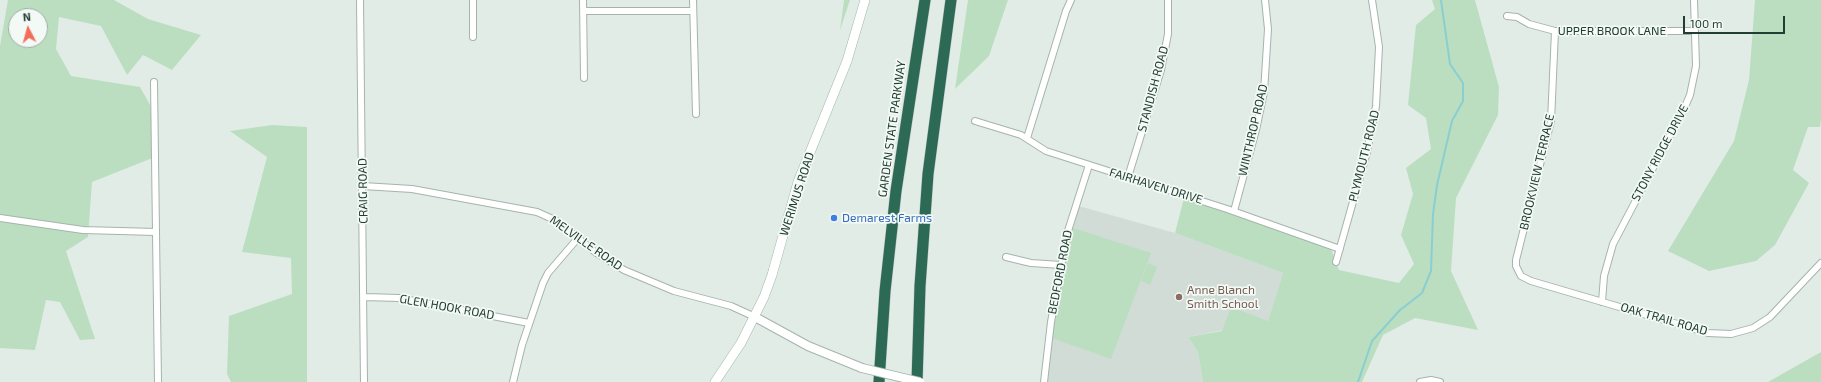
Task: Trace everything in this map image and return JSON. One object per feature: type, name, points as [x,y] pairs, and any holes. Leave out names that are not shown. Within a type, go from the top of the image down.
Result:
[{"type":"highway","name":"GARDEN STATE PARKWAY","points":[[879,382],[886,284],[895,198],[925,0]]},
{"type":"highway","points":[[916,382],[920,286],[928,181],[936,104],[951,0]]},
{"type":"main road","name":"WERIMUS ROAD","points":[[715,382],[741,343],[755,317],[772,276],[798,182],[847,61],[865,0]]},
{"type":"street","name":"CRAIG ROAD","points":[[360,0],[364,382]]},
{"type":"street","points":[[473,0],[473,37]]},
{"type":"street","points":[[583,0],[584,78]]},
{"type":"street","points":[[693,0],[696,114]]},
{"type":"street","points":[[1027,138],[1066,11],[1071,0]]},
{"type":"street","name":"STANDISH ROAD","points":[[1128,177],[1165,52],[1168,34],[1168,0]]},
{"type":"street","name":"WINTHROP ROAD","points":[[1234,211],[1256,130],[1264,92],[1268,29],[1265,0]]},
{"type":"street","name":"PLYMOUTH ROAD","points":[[1336,262],[1367,152],[1376,106],[1379,47],[1372,0]]},
{"type":"street","name":"STONY RIDGE DRIVE","points":[[1602,302],[1604,276],[1613,244],[1690,95],[1696,66],[1694,0]]},
{"type":"street","points":[[584,11],[693,11]]},
{"type":"street","name":"UPPER BROOK LANE","points":[[1507,16],[1517,17],[1529,24],[1555,31],[1695,31]]},
{"type":"street","name":"BROOKVIEW TERRACE","points":[[1531,281],[1521,276],[1518,272],[1516,260],[1551,121],[1555,31]]},
{"type":"street","points":[[154,82],[158,382]]},
{"type":"street","name":"FAIRHAVEN DRIVE","points":[[975,121],[1027,138],[1046,151],[1234,211],[1340,249]]},
{"type":"street","name":"BEDFORD ROAD","points":[[1044,382],[1049,335],[1061,265],[1073,213],[1089,165]]},
{"type":"street","name":"MELVILLE ROAD","points":[[363,186],[412,189],[537,212],[557,221],[609,262],[639,278],[674,291],[732,306],[755,317]]},
{"type":"street","points":[[0,218],[83,230],[156,232]]},
{"type":"street","points":[[512,382],[529,322],[543,283],[548,273],[578,238]]},
{"type":"street","points":[[1006,256],[1031,263],[1061,265]]},
{"type":"street","name":"OAK TRAIL ROAD","points":[[1531,281],[1708,333],[1731,334],[1753,328],[1770,317],[1821,263]]},
{"type":"street","name":"GLEN HOOK ROAD","points":[[364,297],[398,298],[529,322]]},
{"type":"street","points":[[755,317],[808,346],[862,368],[920,382]]},
{"type":"street","points":[[1420,382],[1431,380],[1440,382]]},
{"type":"shaded area","points":[[1075,205],[1175,233],[1283,273],[1268,321],[1188,337],[1198,352],[1203,382],[1044,382],[1047,348]]},
{"type":"green space","points":[[8,0],[114,0],[148,19],[201,35],[172,70],[143,55],[127,75],[101,26],[59,17],[56,49],[71,76],[140,87],[153,110],[155,157],[92,182],[88,237],[66,251],[95,339],[80,340],[60,302],[46,300],[35,350],[0,348],[0,46]]},
{"type":"green space","points":[[844,0],[850,0],[840,30]]},
{"type":"green space","points":[[968,0],[1008,0],[989,56],[955,89]]},
{"type":"green space","points":[[1432,0],[1475,0],[1499,87],[1498,115],[1456,198],[1451,271],[1478,330],[1415,318],[1383,335],[1362,382],[1203,382],[1198,352],[1188,337],[1222,331],[1231,307],[1268,321],[1283,273],[1175,233],[1185,194],[1328,241],[1339,270],[1399,283],[1414,264],[1401,235],[1413,194],[1406,168],[1431,149],[1426,118],[1408,105],[1416,25],[1435,9]]},
{"type":"green space","points":[[1755,0],[1821,0],[1820,127],[1808,127],[1793,170],[1809,183],[1775,245],[1756,261],[1709,271],[1668,251],[1734,141],[1749,80]]},
{"type":"green space","points":[[272,125],[307,127],[307,382],[231,382],[227,374],[229,316],[292,294],[291,258],[242,252],[267,157],[230,131]]},
{"type":"green space","points":[[1073,228],[1151,253],[1111,359],[1052,338]]},
{"type":"green space","points":[[1148,263],[1157,267],[1150,285],[1141,281]]},
{"type":"green space","points":[[1821,352],[1821,382],[1768,382]]},
{"type":"waterway","points":[[1358,382],[1372,341],[1400,310],[1422,293],[1431,271],[1433,214],[1437,185],[1452,121],[1463,101],[1463,83],[1450,64],[1441,0]]},
{"type":"place","name":"Demarest Farms","points":[[834,218]]},
{"type":"place","name":"Anne Blanch Smith School","points":[[1179,297]]}]
